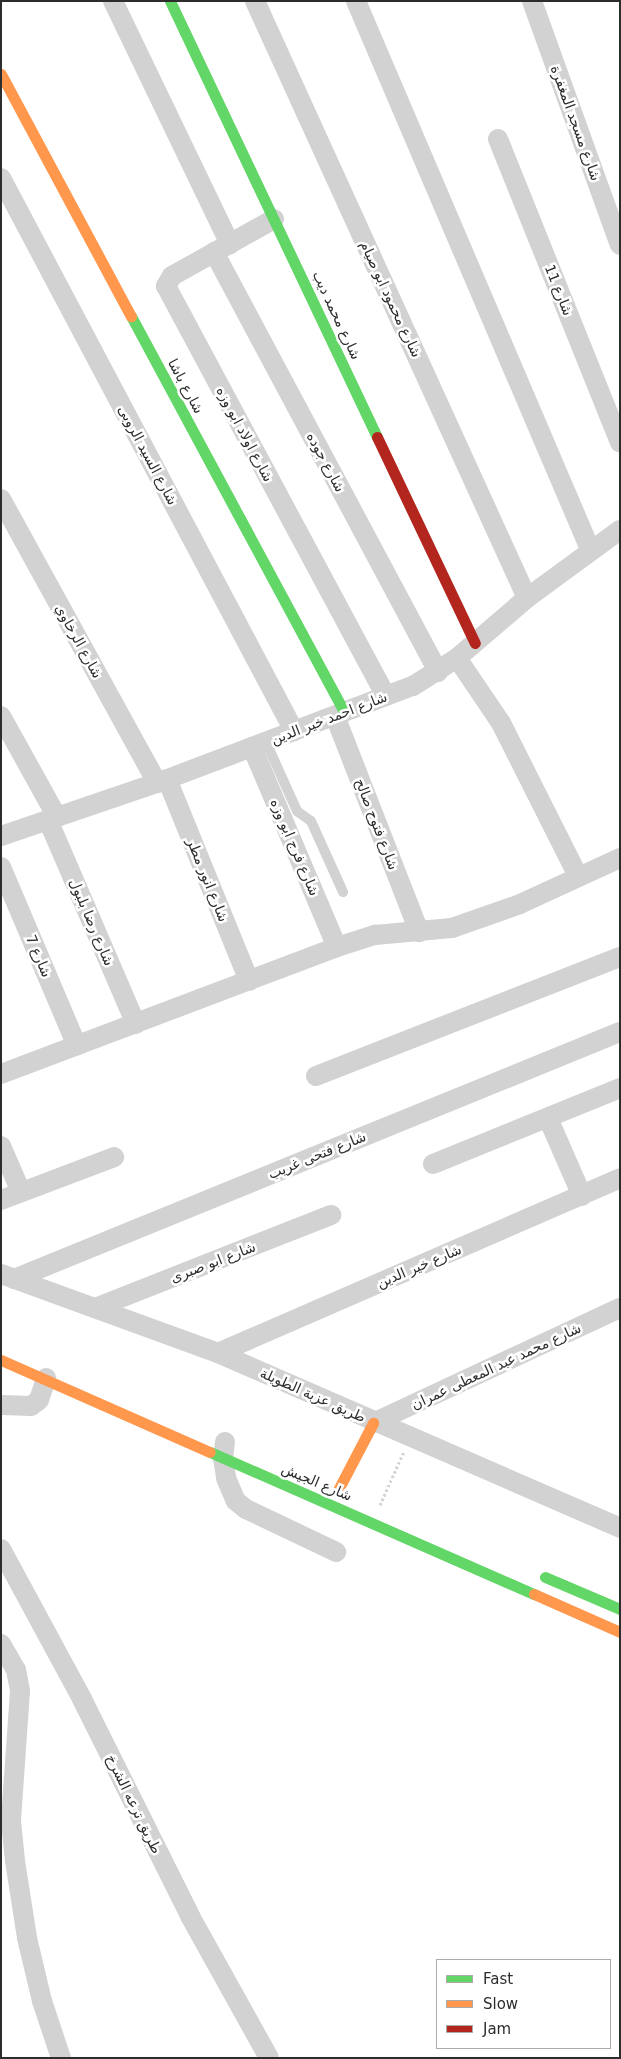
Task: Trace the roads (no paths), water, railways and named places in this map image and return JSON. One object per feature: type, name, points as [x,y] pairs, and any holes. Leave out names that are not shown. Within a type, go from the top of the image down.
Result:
[{"type":"street","name":"شارع جوده","points":[[113,1],[222,248],[438,672]]},
{"type":"street","name":"شارع محمد ديب","points":[[170,1],[475,643]]},
{"type":"street","name":"شارع محمود ابو صيام","points":[[255,1],[527,598]]},
{"type":"street","points":[[356,1],[590,550]]},
{"type":"street","name":"شارع مسجد المغفرة","points":[[532,1],[620,245]]},
{"type":"street","name":"شارع باشا","points":[[1,74],[339,714]]},
{"type":"street","name":"شارع 11","points":[[498,139],[620,442]]},
{"type":"street","name":"شارع السيد الروبى","points":[[1,178],[294,731]]},
{"type":"street","name":"شارع اولاد ابو وزه","points":[[274,219],[168,279],[167,290],[386,696]]},
{"type":"street","name":"شارع الرخاوي","points":[[1,499],[162,781]]},
{"type":"street","name":"شارع احمد خير الدين","points":[[1,836],[162,781],[386,696],[438,672],[527,598],[590,550],[620,530]]},
{"type":"street","points":[[457,658],[501,723],[578,876]]},
{"type":"street","name":"شارع فتوح صالح","points":[[339,714],[419,932]]},
{"type":"street","name":"شارع رضا بلبول","points":[[1,716],[53,819],[136,1024]]},
{"type":"street","name":"شارع فرج ابو وزه","points":[[259,744],[337,947]]},
{"type":"street","name":"شارع انور مطر","points":[[162,781],[249,981]]},
{"type":"street","points":[[1,1074],[337,947],[375,935],[452,928],[520,904],[620,858]]},
{"type":"street","name":"شارع 7","points":[[1,867],[77,1046]]},
{"type":"street","points":[[316,1076],[620,956]]},
{"type":"street","name":"شارع فتحى غريب","points":[[7,1276],[620,1032]]},
{"type":"street","points":[[434,1164],[620,1088]]},
{"type":"street","points":[[548,1118],[582,1196]]},
{"type":"street","points":[[1,1146],[21,1192]]},
{"type":"street","points":[[1,1200],[114,1157]]},
{"type":"street","name":"شارع خير الدين","points":[[218,1353],[620,1178]]},
{"type":"street","name":"شارع ابو صبرى","points":[[95,1308],[331,1216]]},
{"type":"street","name":"طريق عزبة الطويلة","points":[[7,1276],[218,1353],[373,1423],[620,1528]]},
{"type":"street","name":"شارع محمد عبد المعطى عمران","points":[[373,1423],[620,1308]]},
{"type":"street","name":"شارع الجيش","points":[[1,1360],[224,1446],[620,1632]]},
{"type":"street","points":[[1,1405],[31,1406],[39,1400],[46,1378]]},
{"type":"street","points":[[337,1490],[373,1423]]},
{"type":"street","points":[[224,1446],[229,1491],[236,1501],[246,1509],[336,1552]]},
{"type":"street","name":"طريق ترعه الشرخ","points":[[1,1549],[82,1699],[190,1916],[269,2058]]},
{"type":"street","points":[[531,1571],[620,1609]]},
{"type":"street","points":[[1,1644],[16,1670],[20,1691],[9,1713],[11,1821],[15,1861],[32,1956],[61,2058]]},
{"type":"lane","points":[[259,744],[297,810],[312,821],[343,892]]}]
